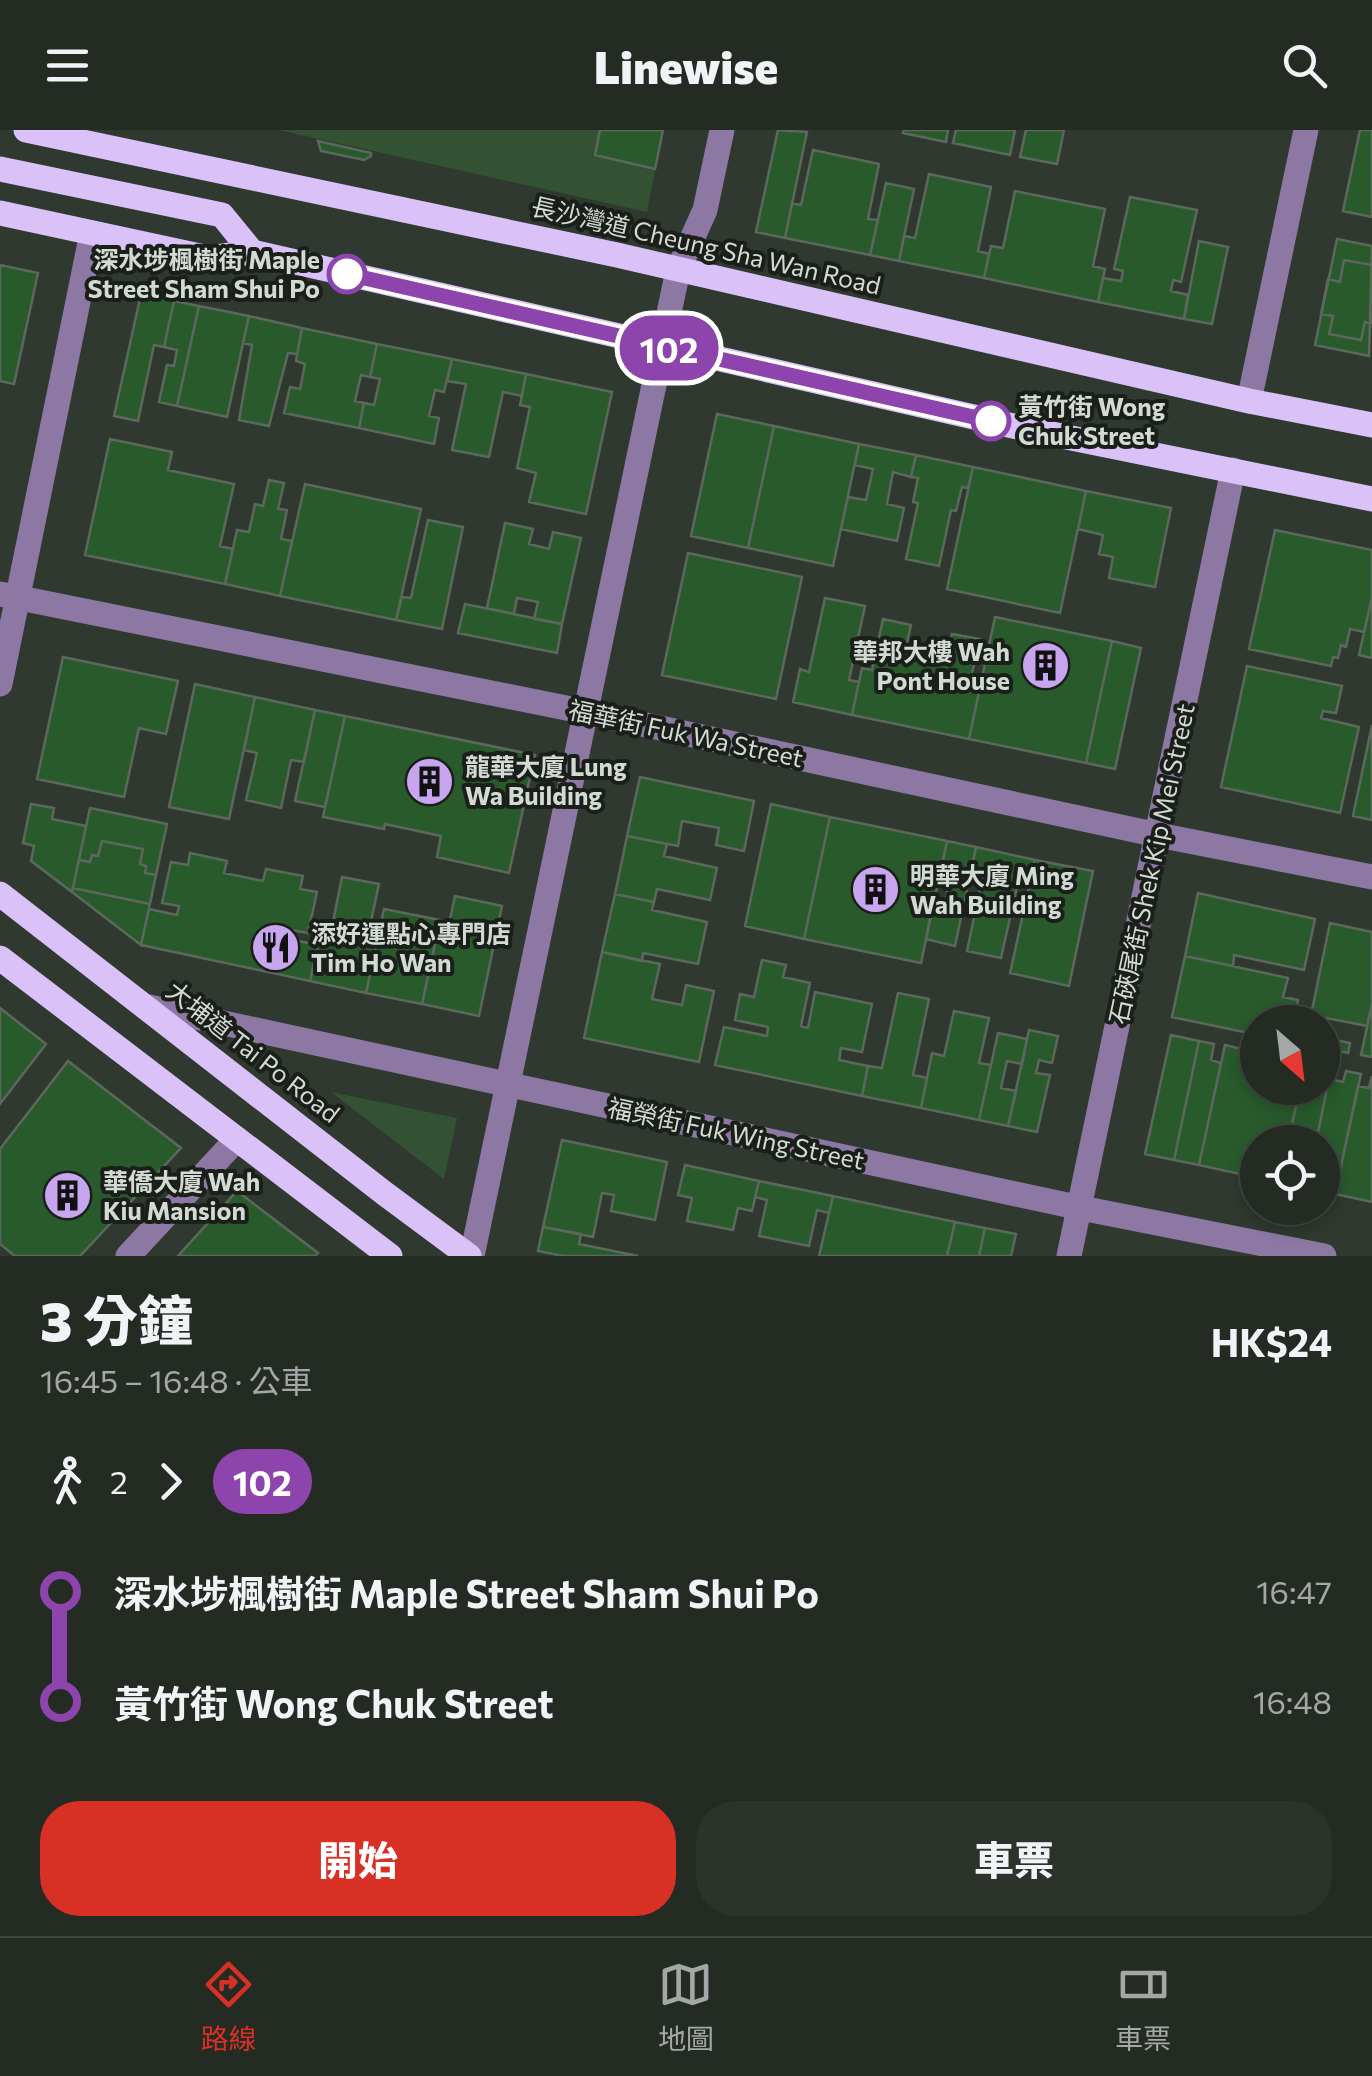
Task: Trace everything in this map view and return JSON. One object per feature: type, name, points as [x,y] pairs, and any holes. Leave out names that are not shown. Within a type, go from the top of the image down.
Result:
[{"type":"main road","name":"長沙灣道 Cheung Sha Wan Road","points":[[26,130],[119,139],[1249,401],[1372,425]]},
{"type":"main road","points":[[0,169],[222,215],[252,252]]},
{"type":"main road","points":[[0,214],[209,258],[252,252],[1022,428],[1372,499]]},
{"type":"main road","name":"大埔道 Tai Po Road","points":[[0,894],[384,1193],[471,1256]]},
{"type":"main road","points":[[0,958],[390,1256]]},
{"type":"street","points":[[471,1256],[510,1085],[678,270],[705,210],[722,130]]},
{"type":"street","points":[[1249,401],[1306,130]]},
{"type":"street","points":[[0,684],[9,596],[92,233]]},
{"type":"street","name":"石硤尾街 Shek Kip Mei Street","points":[[1068,1256],[1233,470]]},
{"type":"street","name":"福華街 Fuk Wa Street","points":[[9,596],[1372,877]]},
{"type":"street","name":"福榮街 Fuk Wing Street","points":[[149,1007],[1081,1208],[1324,1256]]},
{"type":"street","points":[[128,1256],[237,1139]]},
{"type":"green space","points":[[279,130],[663,130],[647,212]]},
{"type":"green space","points":[[331,1092],[457,1118],[444,1179]]},
{"type":"building","points":[[600,130],[663,130],[655,169],[595,155]]},
{"type":"building","points":[[778,130],[807,132],[785,238],[756,232]]},
{"type":"building","points":[[948,130],[946,142],[903,133]]},
{"type":"building","points":[[956,130],[1015,130],[1010,155],[953,143]]},
{"type":"building","points":[[1026,130],[1064,130],[1057,164],[1020,157]]},
{"type":"building","points":[[1360,130],[1372,130],[1372,217],[1343,211]]},
{"type":"building","points":[[318,141],[371,156],[364,160],[321,151]]},
{"type":"building","points":[[813,150],[879,164],[868,219],[878,220],[870,255],[785,238],[792,203],[801,205]]},
{"type":"building","points":[[929,174],[991,187],[978,251],[989,254],[984,278],[899,261],[904,236],[915,238]]},
{"type":"building","points":[[886,183],[914,189],[899,261],[870,255]]},
{"type":"building","points":[[1015,191],[1105,209],[1093,266],[1105,269],[1098,302],[984,278],[991,246],[1003,248]]},
{"type":"building","points":[[1130,197],[1197,210],[1181,282],[1173,280],[1171,291],[1188,295],[1184,319],[1098,302],[1103,278],[1121,281],[1123,271],[1114,269]]},
{"type":"building","points":[[1337,239],[1372,246],[1369,356],[1315,345]]},
{"type":"building","points":[[1199,241],[1228,247],[1212,324],[1184,319]]},
{"type":"building","points":[[1344,260],[1372,265],[1372,324],[1365,322],[1361,340],[1329,334],[1333,316],[1321,314],[1328,279],[1340,282]]},
{"type":"building","points":[[0,265],[38,273],[14,384],[0,381]]},
{"type":"building","points":[[141,294],[174,301],[164,347],[154,345],[138,421],[114,416]]},
{"type":"building","points":[[174,301],[199,306],[177,406],[159,402],[167,365],[174,366],[177,350],[164,347]]},
{"type":"building","points":[[199,306],[249,316],[227,417],[177,406]]},
{"type":"building","points":[[249,316],[302,328],[297,354],[288,353],[269,426],[239,420],[252,345],[243,343]]},
{"type":"building","points":[[302,328],[377,344],[370,377],[361,375],[355,401],[364,403],[359,428],[284,413],[290,387],[300,389],[305,364],[296,361]]},
{"type":"building","points":[[377,344],[452,359],[444,392],[435,390],[429,416],[439,418],[434,444],[359,428],[364,403],[374,405],[380,379],[370,377]]},
{"type":"building","points":[[452,359],[526,374],[522,396],[503,392],[489,457],[452,450],[466,384],[447,381]]},
{"type":"building","points":[[526,374],[612,392],[586,514],[529,502],[536,473],[517,468],[530,407],[520,405]]},
{"type":"building","points":[[717,414],[774,426],[748,548],[691,536]]},
{"type":"building","points":[[774,426],[859,444],[833,566],[748,548]]},
{"type":"building","points":[[110,439],[172,452],[168,470],[234,484],[220,546],[233,549],[225,584],[85,555]]},
{"type":"building","points":[[859,444],[916,455],[911,477],[893,472],[887,504],[904,508],[897,541],[841,529],[848,497],[866,500],[873,469],[855,465]]},
{"type":"building","points":[[916,455],[973,467],[968,488],[962,487],[956,511],[951,510],[939,566],[906,559],[918,503],[913,502],[918,478],[911,477]]},
{"type":"building","points":[[973,467],[1086,491],[1060,613],[947,589]]},
{"type":"building","points":[[269,480],[284,483],[278,509],[287,510],[281,539],[292,541],[280,596],[225,584],[237,530],[249,532],[255,504],[263,506]]},
{"type":"building","points":[[305,484],[421,509],[396,620],[280,596]]},
{"type":"building","points":[[1086,491],[1171,508],[1155,587],[1109,578],[1113,557],[1099,554],[1103,535],[1078,529]]},
{"type":"building","points":[[428,520],[463,527],[442,629],[396,620],[402,597],[411,598]]},
{"type":"building","points":[[505,523],[533,529],[529,544],[549,549],[553,532],[581,538],[562,624],[534,619],[538,602],[517,598],[514,614],[487,608]]},
{"type":"building","points":[[1275,530],[1372,550],[1372,597],[1364,632],[1350,629],[1346,647],[1341,645],[1331,666],[1249,649]]},
{"type":"building","points":[[688,553],[802,577],[776,699],[662,675]]},
{"type":"building","points":[[1372,597],[1372,658],[1359,655]]},
{"type":"building","points":[[825,598],[865,606],[849,680],[859,682],[852,715],[793,702],[800,669],[809,672]]},
{"type":"building","points":[[465,604],[562,624],[557,653],[458,633]]},
{"type":"building","name":"華邦大樓 Wah Pont House","points":[[995,617],[1112,641],[1086,763],[969,739]]},
{"type":"building","points":[[883,619],[911,625],[906,647],[947,655],[952,634],[980,639],[968,690],[979,692],[969,739],[852,715],[862,668],[872,670]]},
{"type":"building","points":[[1112,641],[1141,648],[1115,769],[1086,763]]},
{"type":"building","points":[[63,657],[178,681],[166,734],[139,728],[124,797],[37,779]]},
{"type":"building","points":[[1247,666],[1342,686],[1336,713],[1323,711],[1321,718],[1359,727],[1340,813],[1221,787]]},
{"type":"building","points":[[195,684],[255,697],[229,819],[169,807]]},
{"type":"building","points":[[255,697],[315,710],[304,762],[291,760],[281,808],[246,800],[257,753],[244,750]]},
{"type":"building","points":[[315,710],[345,716],[325,807],[295,801]]},
{"type":"building","name":"龍華大廈 Lung Wa Building","points":[[345,716],[535,755],[509,873],[437,857],[441,836],[323,817]]},
{"type":"building","points":[[1372,725],[1372,820],[1353,816]]},
{"type":"building","points":[[640,777],[754,801],[744,851],[716,845],[719,828],[682,821],[678,846],[627,836]]},
{"type":"building","points":[[31,804],[54,808],[52,819],[86,826],[72,892],[31,861],[34,846],[23,843]]},
{"type":"building","points":[[771,804],[830,817],[804,939],[745,926]]},
{"type":"building","points":[[90,808],[167,824],[141,945],[72,892]]},
{"type":"building","name":"明華大廈 Ming Wah Building","points":[[830,817],[947,841],[921,963],[804,939]]},
{"type":"building","points":[[627,836],[667,844],[664,856],[717,868],[710,900],[657,889],[654,902],[615,894]]},
{"type":"building","points":[[102,841],[143,849],[140,864],[146,866],[145,873],[156,875],[150,904],[73,888],[79,860],[90,862],[92,855],[98,856]]},
{"type":"building","points":[[947,841],[976,847],[955,946],[926,939],[932,908],[943,910],[948,888],[938,886]]},
{"type":"building","points":[[976,847],[1035,860],[1030,884],[1018,882],[1001,958],[967,951],[983,875],[971,872]]},
{"type":"building","points":[[190,853],[227,861],[224,873],[263,881],[266,869],[303,876],[300,889],[317,892],[308,933],[291,930],[289,939],[318,945],[310,981],[141,945],[149,909],[177,915],[179,906],[162,903],[171,862],[188,865]]},
{"type":"building","points":[[1035,860],[1093,871],[1069,986],[1010,973]]},
{"type":"building","points":[[342,877],[379,884],[368,935],[378,937],[366,993],[310,981],[322,925],[332,927]]},
{"type":"building","points":[[1198,893],[1315,919],[1304,970],[1234,955],[1233,966],[1185,956]]},
{"type":"building","points":[[615,894],[654,902],[652,910],[707,922],[698,964],[643,953],[642,961],[602,952]]},
{"type":"building","points":[[455,896],[502,906],[479,1016],[422,1004],[436,940],[445,942]]},
{"type":"building","points":[[384,909],[440,920],[422,1004],[366,993]]},
{"type":"building","points":[[1330,923],[1372,932],[1372,1004],[1367,1026],[1340,1021],[1340,1005],[1313,1005]]},
{"type":"building","points":[[602,952],[660,964],[652,999],[682,1005],[686,985],[714,991],[699,1062],[584,1038]]},
{"type":"building","points":[[1185,956],[1288,978],[1283,997],[1298,1000],[1297,1005],[1240,1005],[1240,1031],[1172,1017]]},
{"type":"building","points":[[762,960],[786,965],[783,977],[810,983],[801,1026],[808,1028],[815,992],[872,1004],[862,1052],[841,1048],[839,1060],[868,1066],[862,1096],[715,1065],[724,1027],[767,1036],[768,1027],[735,1020],[740,994],[754,997]]},
{"type":"building","points":[[898,993],[929,999],[913,1075],[927,1078],[921,1108],[862,1096],[868,1066],[882,1068]]},
{"type":"building","points":[[1372,1004],[1372,1057],[1361,1055]]},
{"type":"building","points":[[1372,1004],[1372,1057],[1361,1055]]},
{"type":"building","points":[[0,1008],[46,1044],[0,1104]]},
{"type":"building","points":[[954,1011],[989,1018],[979,1063],[991,1065],[979,1120],[921,1108],[932,1053],[944,1056]]},
{"type":"building","points":[[1029,1030],[1058,1036],[1052,1063],[1039,1060],[1036,1073],[1050,1075],[1037,1132],[1008,1126]]},
{"type":"building","points":[[998,1033],[1027,1039],[1022,1064],[1007,1061],[1001,1088],[1016,1091],[1008,1126],[979,1120]]},
{"type":"building","points":[[1171,1035],[1199,1041],[1174,1160],[1145,1154]]},
{"type":"building","points":[[1199,1041],[1214,1044],[1211,1060],[1221,1063],[1199,1165],[1174,1160]]},
{"type":"building","points":[[1340,1041],[1350,1043],[1348,1053],[1340,1051]]},
{"type":"building","points":[[1225,1045],[1240,1049],[1240,1105],[1296,1105],[1292,1125],[1240,1125],[1240,1174],[1199,1165]]},
{"type":"building","name":"華僑大廈 Wah Kiu Mansion","points":[[68,1061],[181,1148],[80,1256],[15,1256],[0,1244],[0,1149]]},
{"type":"building","points":[[1346,1071],[1361,1074],[1340,1171],[1340,1125],[1320,1125],[1324,1105],[1340,1105],[1340,1081]]},
{"type":"building","points":[[1372,1076],[1372,1202],[1340,1195],[1340,1171],[1358,1086],[1369,1088]]},
{"type":"building","points":[[1296,1105],[1324,1105],[1320,1125],[1292,1125]]},
{"type":"building","points":[[562,1140],[667,1162],[655,1220],[611,1211],[614,1195],[602,1193],[593,1237],[543,1227]]},
{"type":"building","points":[[685,1165],[759,1181],[752,1211],[738,1208],[733,1230],[687,1221],[692,1198],[678,1195]]},
{"type":"building","points":[[759,1181],[833,1196],[829,1213],[817,1210],[809,1246],[759,1236],[767,1200],[755,1197]]},
{"type":"building","points":[[237,1191],[318,1253],[178,1256]]},
{"type":"building","points":[[833,1196],[955,1222],[947,1256],[819,1256]]},
{"type":"building","points":[[955,1222],[985,1228],[979,1256],[947,1256]]},
{"type":"building","points":[[543,1227],[581,1234],[579,1244],[638,1256],[563,1256],[538,1251]]},
{"type":"building","points":[[985,1228],[1016,1234],[1011,1256],[979,1256]]},
{"type":"bus line","name":"102","points":[[347,274],[991,421]]},
{"type":"place","name":"深水埗楓樹街 Maple Street Sham Shui Po","points":[[347,274]]},
{"type":"place","name":"黃竹街 Wong Chuk Street","points":[[991,421]]},
{"type":"place","name":"華邦大樓 Wah Pont House","points":[[1045,666]]},
{"type":"place","name":"龍華大廈 Lung Wa Building","points":[[430,781]]},
{"type":"place","name":"明華大廈 Ming Wah Building","points":[[875,890]]},
{"type":"place","name":"添好運點心專門店 Tim Ho Wan","points":[[276,948]]},
{"type":"place","name":"華僑大廈 Wah Kiu Mansion","points":[[68,1196]]}]
